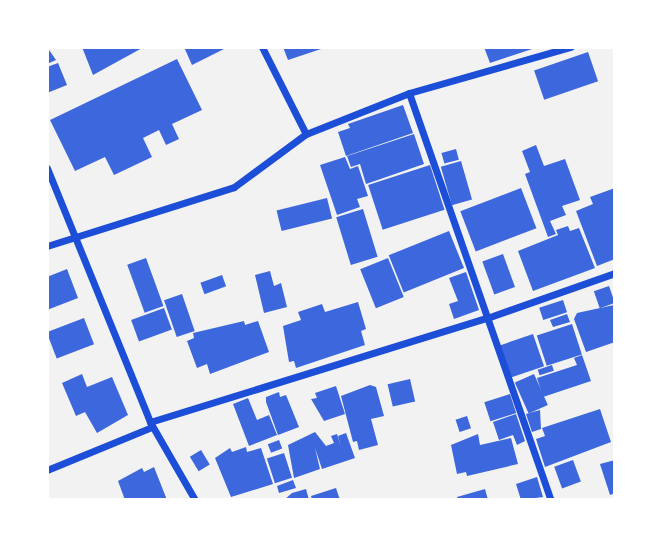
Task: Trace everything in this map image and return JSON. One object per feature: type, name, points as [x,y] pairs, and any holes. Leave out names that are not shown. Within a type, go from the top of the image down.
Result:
[{"type":"street","points":[[262,47],[306,134]]},
{"type":"street","points":[[47,246],[234,187],[306,134],[409,93],[571,47]]},
{"type":"street","points":[[409,93],[551,500]]},
{"type":"street","points":[[47,168],[151,425],[195,500]]},
{"type":"street","points":[[47,470],[151,425],[487,318],[615,274]]},
{"type":"building","points":[[47,47],[56,60],[47,64]]},
{"type":"building","points":[[82,47],[144,47],[93,75]]},
{"type":"building","points":[[184,47],[228,47],[192,65]]},
{"type":"building","points":[[283,47],[324,47],[324,48],[288,60]]},
{"type":"building","points":[[484,47],[534,47],[535,48],[490,63]]},
{"type":"building","points":[[588,52],[598,81],[544,100],[534,71]]},
{"type":"building","points":[[177,59],[202,110],[172,124],[179,139],[166,145],[159,130],[143,138],[152,157],[114,175],[105,157],[75,171],[50,120]]},
{"type":"building","points":[[58,63],[67,85],[47,93],[47,67]]},
{"type":"building","points":[[403,105],[413,133],[346,156],[338,132],[350,128],[348,124]]},
{"type":"building","points":[[414,134],[424,164],[366,184],[360,164],[351,167],[347,156]]},
{"type":"building","points":[[536,145],[544,166],[565,159],[580,200],[562,206],[566,215],[550,221],[556,234],[548,237],[525,174],[530,172],[522,151]]},
{"type":"building","points":[[456,149],[459,160],[444,164],[442,153]]},
{"type":"building","points":[[345,157],[350,169],[358,166],[368,196],[357,199],[360,207],[337,215],[320,165]]},
{"type":"building","points":[[461,161],[472,199],[452,205],[441,167]]},
{"type":"building","points":[[430,165],[445,210],[383,230],[368,185]]},
{"type":"building","points":[[521,188],[536,228],[476,251],[460,211]]},
{"type":"building","points":[[615,188],[615,259],[597,266],[576,211],[593,204],[590,197]]},
{"type":"building","points":[[327,198],[332,218],[282,231],[277,211]]},
{"type":"building","points":[[363,209],[378,257],[351,265],[336,217]]},
{"type":"building","points":[[568,226],[570,231],[579,228],[595,268],[533,291],[518,251],[558,235],[556,230]]},
{"type":"building","points":[[449,231],[464,268],[404,292],[389,255]]},
{"type":"building","points":[[503,254],[515,287],[494,294],[482,262]]},
{"type":"building","points":[[146,258],[163,306],[145,313],[127,265]]},
{"type":"building","points":[[388,258],[404,297],[376,308],[360,269]]},
{"type":"building","points":[[67,269],[78,298],[47,310],[47,277]]},
{"type":"building","points":[[270,271],[274,286],[281,283],[287,307],[264,313],[255,275]]},
{"type":"building","points":[[466,272],[479,310],[454,319],[449,304],[458,301],[449,278]]},
{"type":"building","points":[[222,275],[226,286],[204,294],[200,283]]},
{"type":"building","points":[[609,286],[615,303],[600,308],[594,291]]},
{"type":"building","points":[[182,294],[195,331],[177,337],[164,300]]},
{"type":"building","points":[[563,300],[567,312],[543,320],[539,308]]},
{"type":"building","points":[[358,302],[366,329],[361,331],[365,345],[296,368],[294,361],[289,362],[283,326],[301,320],[298,312],[322,304],[325,312]]},
{"type":"building","points":[[614,305],[615,342],[586,352],[574,319],[577,313]]},
{"type":"building","points":[[164,308],[172,330],[139,342],[131,320]]},
{"type":"building","points":[[567,314],[570,322],[553,327],[550,320]]},
{"type":"building","points":[[84,318],[94,344],[57,358],[47,332]]},
{"type":"building","points":[[244,321],[245,325],[258,321],[269,352],[210,374],[207,364],[197,368],[187,341],[194,338],[193,333]]},
{"type":"building","points":[[572,324],[582,354],[547,366],[537,335]]},
{"type":"building","points":[[533,334],[544,366],[511,378],[500,345]]},
{"type":"building","points":[[582,355],[591,381],[543,397],[537,378],[577,365],[574,358]]},
{"type":"building","points":[[552,365],[554,371],[540,375],[538,370]]},
{"type":"building","points":[[82,374],[87,387],[112,377],[128,415],[97,433],[85,412],[76,416],[62,383]]},
{"type":"building","points":[[534,374],[548,405],[529,414],[515,383]]},
{"type":"building","points":[[410,379],[415,401],[393,407],[388,384]]},
{"type":"building","points":[[370,385],[376,387],[384,416],[371,419],[378,445],[359,450],[357,441],[353,442],[341,396]]},
{"type":"building","points":[[336,386],[345,414],[324,421],[311,399],[317,398],[315,393]]},
{"type":"building","points":[[279,392],[280,397],[286,395],[299,427],[278,435],[266,397]]},
{"type":"building","points":[[510,394],[516,413],[491,421],[484,402]]},
{"type":"building","points":[[248,398],[257,420],[269,415],[277,435],[249,446],[233,404]]},
{"type":"building","points":[[600,409],[611,442],[545,467],[536,439],[545,436],[542,428]]},
{"type":"building","points":[[540,410],[541,429],[532,432],[526,414]]},
{"type":"building","points":[[516,414],[525,441],[517,445],[513,435],[499,440],[493,422]]},
{"type":"building","points":[[467,416],[471,428],[460,432],[456,420]]},
{"type":"building","points":[[315,432],[326,446],[334,443],[331,436],[337,434],[341,447],[338,436],[346,433],[355,458],[322,469],[315,448],[320,469],[294,478],[288,445]]},
{"type":"building","points":[[478,434],[480,445],[511,438],[518,464],[467,476],[466,472],[457,474],[451,445]]},
{"type":"building","points":[[279,440],[282,448],[271,453],[268,444]]},
{"type":"building","points":[[246,447],[247,452],[261,448],[273,484],[231,497],[215,458],[230,448],[232,452]]},
{"type":"building","points":[[201,450],[210,465],[199,471],[190,457]]},
{"type":"building","points":[[284,453],[292,478],[275,483],[267,459]]},
{"type":"building","points":[[573,460],[581,482],[562,488],[554,467]]},
{"type":"building","points":[[615,460],[615,493],[610,495],[600,464]]},
{"type":"building","points":[[154,467],[167,500],[125,500],[118,481],[142,468],[144,472]]},
{"type":"building","points":[[537,477],[543,497],[521,500],[516,484]]},
{"type":"building","points":[[293,480],[296,488],[279,493],[277,486]]},
{"type":"building","points":[[336,488],[340,500],[312,500],[311,496]]},
{"type":"building","points":[[306,489],[309,500],[284,500],[292,493]]},
{"type":"building","points":[[485,489],[488,500],[458,500],[457,497]]}]
